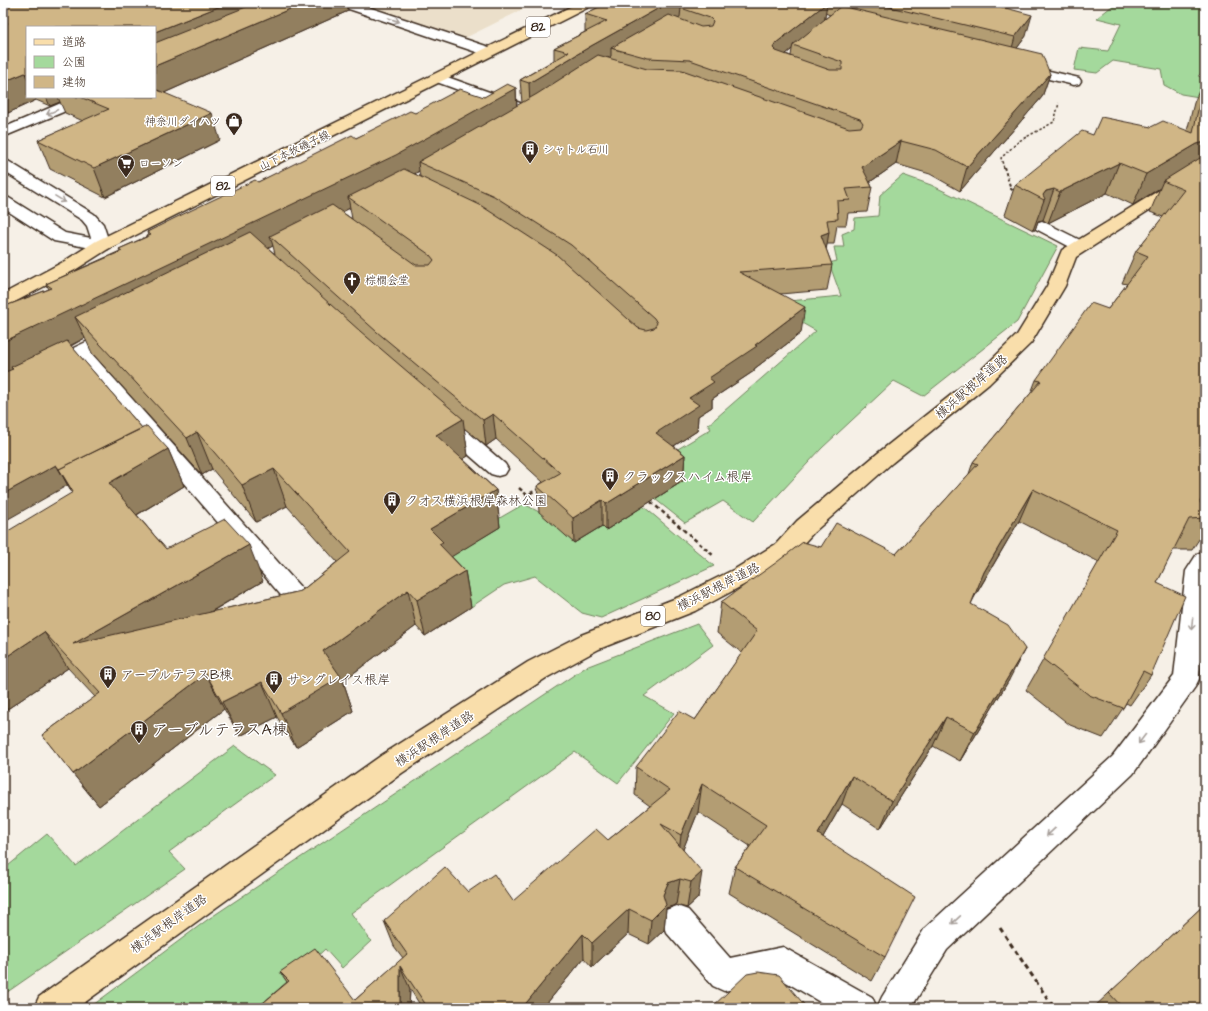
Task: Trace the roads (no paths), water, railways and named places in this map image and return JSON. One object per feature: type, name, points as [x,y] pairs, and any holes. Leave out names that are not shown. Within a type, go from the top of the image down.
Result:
[{"type":"main road","name":"山下本牧磯子線","points":[[3,301],[69,266],[102,245],[440,78],[586,3]]},
{"type":"main road","name":"横浜駅根岸道路","points":[[50,1008],[392,764],[537,670],[590,642],[687,604],[736,579],[784,550],[806,527],[885,458],[982,380],[1024,339],[1056,286],[1068,254],[1189,178],[1205,176]]},
{"type":"street","points":[[344,3],[490,52]]},
{"type":"street","points":[[1006,65],[1074,82]]},
{"type":"street","points":[[440,78],[524,115]]},
{"type":"street","points":[[3,133],[85,98]]},
{"type":"street","points":[[3,164],[88,217],[95,224],[102,245],[60,237],[3,201]]},
{"type":"street","points":[[3,197],[35,183]]},
{"type":"street","points":[[893,1008],[936,939],[1123,765],[1186,679],[1198,571],[1205,560]]},
{"type":"street","points":[[677,922],[724,975],[783,963],[861,1008]]},
{"type":"lane","points":[[1042,226],[1080,246]]},
{"type":"lane","points":[[3,390],[126,328]]},
{"type":"lane","points":[[80,351],[291,592],[269,600]]},
{"type":"lane","points":[[434,414],[498,469]]},
{"type":"lane","points":[[148,460],[168,450]]},
{"type":"place","name":"神奈川ダイハツ","points":[[234,136]]},
{"type":"place","name":"シャトル石川","points":[[530,164]]},
{"type":"place","name":"ローソン","points":[[126,178]]},
{"type":"place","name":"棕櫚会堂","points":[[352,295]]},
{"type":"place","name":"クラックスハイム根岸","points":[[610,491]]},
{"type":"place","name":"クオス横浜根岸森林公園","points":[[392,515]]},
{"type":"place","name":"アーブルテラスB棟","points":[[108,689]]},
{"type":"place","name":"サングレイス根岸","points":[[274,694]]},
{"type":"place","name":"アーブルテラスA棟","points":[[139,744]]}]
